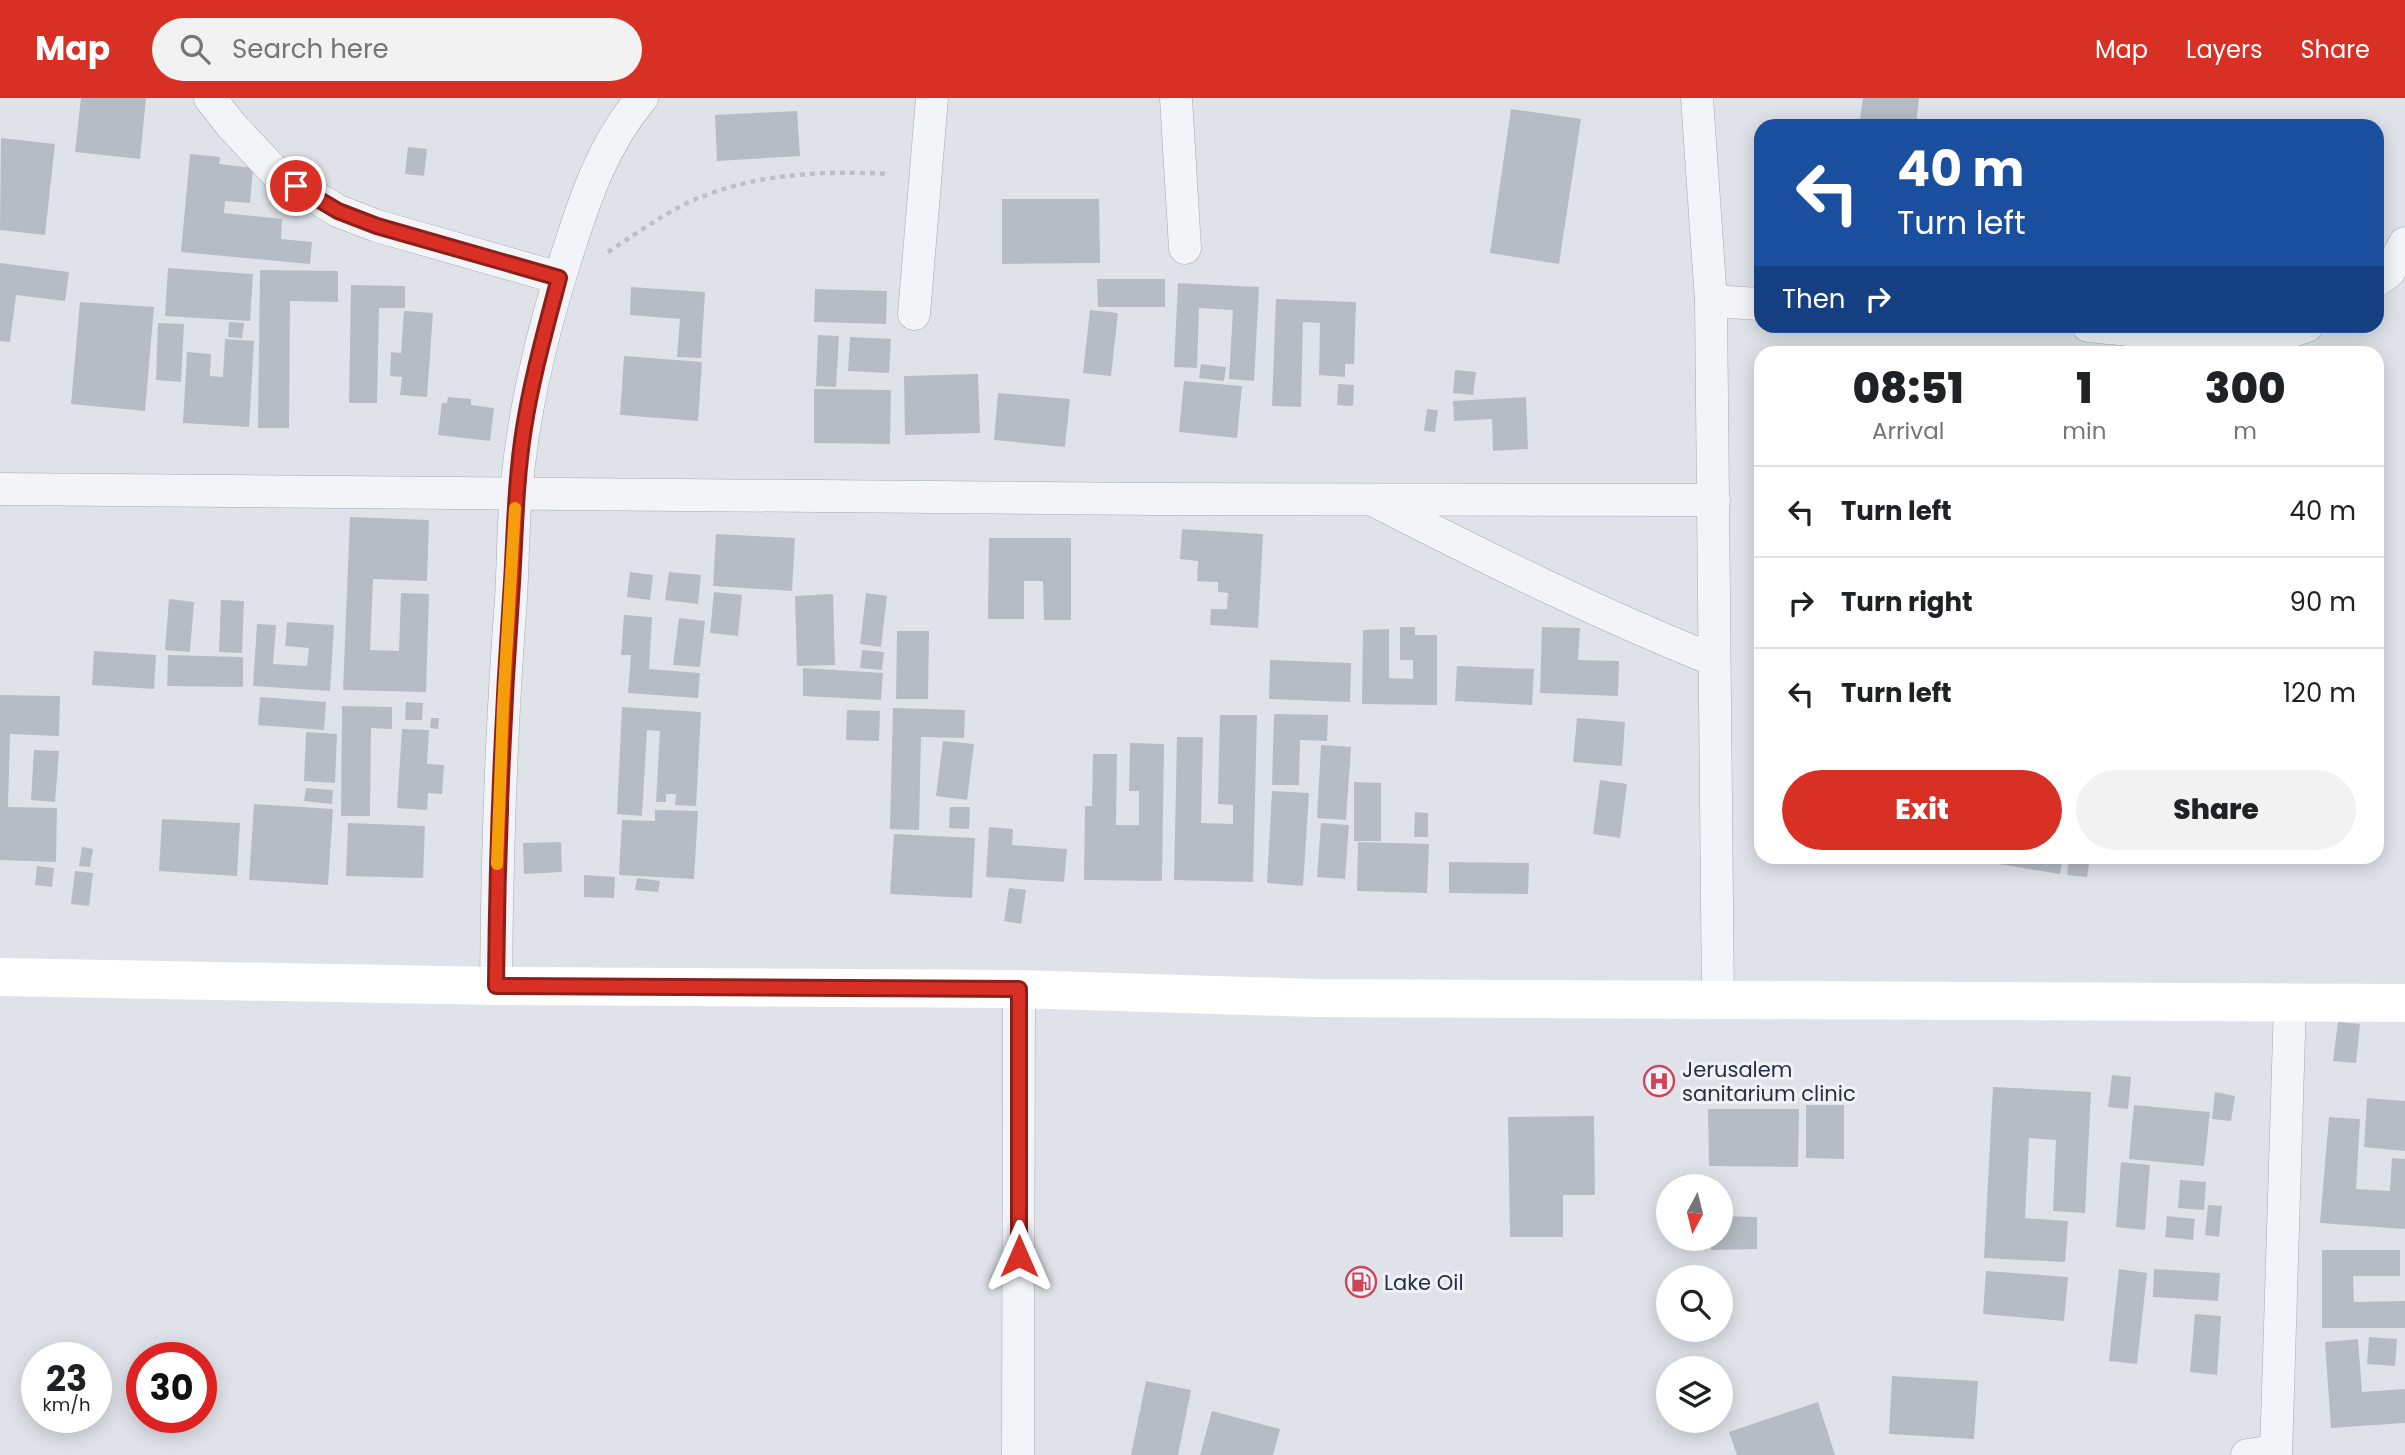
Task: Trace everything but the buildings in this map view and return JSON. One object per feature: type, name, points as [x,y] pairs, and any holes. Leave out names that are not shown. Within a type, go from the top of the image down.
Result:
[{"type":"street","points":[[210,98],[276,173],[338,211],[377,226],[559,278]]},
{"type":"street","points":[[496,986],[503,706],[516,494],[524,428],[534,374],[559,278],[588,188],[626,117],[642,98]]},
{"type":"street","points":[[914,314],[932,98]]},
{"type":"street","points":[[1176,98],[1185,248]]},
{"type":"street","points":[[1697,98],[1711,301],[1718,1001]]},
{"type":"street","points":[[2384,275],[2389,272],[2405,243]]},
{"type":"street","points":[[1711,301],[1754,304]]},
{"type":"street","points":[[2171,333],[2219,337],[2276,333]]},
{"type":"street","points":[[0,489],[1372,500],[1714,500]]},
{"type":"street","points":[[1372,500],[1550,590],[1714,660]]},
{"type":"street","points":[[0,977],[496,986],[1019,989],[1316,998],[2405,1003]]},
{"type":"street","points":[[1018,1455],[1019,989]]},
{"type":"street","points":[[2266,1453],[2290,1003]]},
{"type":"path","points":[[559,278],[608,252],[651,223],[688,203],[737,186],[791,174],[839,172],[925,176]]},
{"type":"slow traffic","points":[[497,864],[515,508]]},
{"type":"place","name":"Jerusalem sanitarium clinic","points":[[1659,1081]]},
{"type":"place","name":"Lake Oil","points":[[1361,1282]]},
{"type":"route","points":[[296,186],[338,211],[377,226],[559,278],[534,374],[516,494],[503,706],[496,986],[1019,989],[1019,1256]]}]
